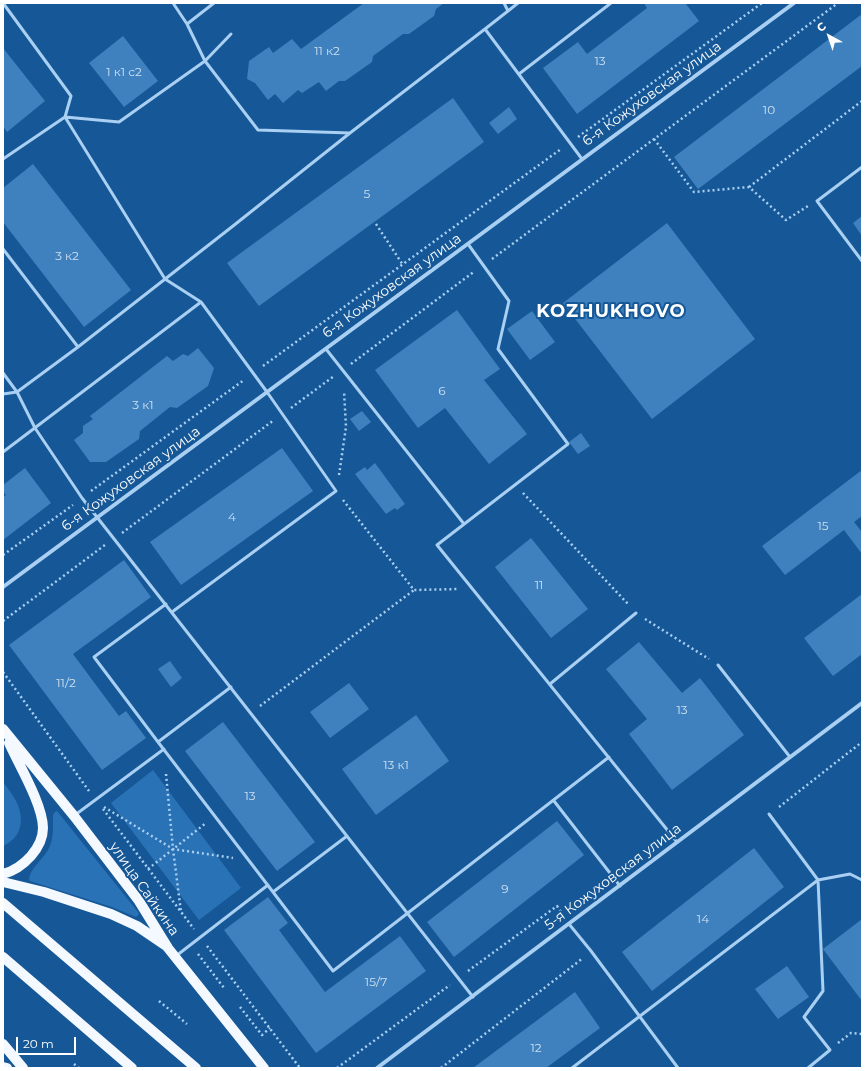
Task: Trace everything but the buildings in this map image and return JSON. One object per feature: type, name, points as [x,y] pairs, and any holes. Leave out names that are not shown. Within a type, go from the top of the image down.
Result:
[{"type":"main road","name":"улица Сайкина","points":[[3,730],[74,816],[139,901],[168,948],[244,1045]]},
{"type":"main road","points":[[3,730],[40,809],[43,829],[38,847],[26,861],[13,871],[3,874]]},
{"type":"main road","points":[[3,882],[44,892],[111,914],[136,926],[168,948]]},
{"type":"main road","points":[[3,903],[196,1068]]},
{"type":"main road","points":[[3,957],[132,1068]]},
{"type":"main road","points":[[3,1044],[23,1068]]},
{"type":"main road","points":[[244,1045],[264,1068]]},
{"type":"main road","points":[[3,1067],[7,1068]]},
{"type":"street","name":"6-я Кожуховская улица","points":[[3,587],[794,3]]},
{"type":"street","name":"5-я Кожуховская улица","points":[[377,1068],[862,703]]},
{"type":"street","name":"улица Сайкина","points":[[244,1045],[257,1068]]},
{"type":"lane","points":[[3,3],[72,96],[65,117],[3,159]]},
{"type":"lane","points":[[173,3],[187,24],[206,61],[258,130],[350,134]]},
{"type":"lane","points":[[187,24],[214,3]]},
{"type":"lane","points":[[504,3],[508,10]]},
{"type":"lane","points":[[3,394],[17,392],[78,347],[518,3]]},
{"type":"lane","points":[[518,74],[611,3]]},
{"type":"lane","points":[[484,29],[582,159]]},
{"type":"lane","points":[[65,117],[119,122],[206,61],[231,34]]},
{"type":"lane","points":[[65,117],[165,279],[201,302],[253,374],[268,392],[336,492],[172,612]]},
{"type":"lane","points":[[862,167],[817,201],[862,261]]},
{"type":"lane","points":[[468,244],[509,301],[498,349],[568,444],[437,545],[677,842]]},
{"type":"lane","points":[[3,249],[78,347]]},
{"type":"lane","points":[[3,452],[201,302]]},
{"type":"lane","points":[[326,348],[464,524]]},
{"type":"lane","points":[[3,373],[17,392],[35,428],[82,498],[115,538],[473,997]]},
{"type":"lane","points":[[166,604],[94,658],[333,971],[609,758]]},
{"type":"lane","points":[[550,684],[636,613]]},
{"type":"lane","points":[[718,665],[790,757]]},
{"type":"lane","points":[[158,742],[231,687]]},
{"type":"lane","points":[[74,816],[164,749]]},
{"type":"lane","points":[[554,801],[620,886]]},
{"type":"lane","points":[[769,814],[818,880],[823,992],[804,1017],[830,1050],[808,1068]]},
{"type":"lane","points":[[273,892],[347,836]]},
{"type":"lane","points":[[572,1068],[818,880],[850,874],[862,880]]},
{"type":"lane","points":[[175,957],[268,885]]},
{"type":"lane","points":[[570,924],[678,1068]]},
{"type":"path","points":[[3,555],[762,3]]},
{"type":"path","points":[[3,621],[838,3]]},
{"type":"path","points":[[654,140],[694,192],[749,186],[862,101]]},
{"type":"path","points":[[749,186],[786,220],[817,201]]},
{"type":"path","points":[[376,224],[403,265]]},
{"type":"path","points":[[342,370],[346,427],[336,492],[414,590]]},
{"type":"path","points":[[515,484],[636,613],[718,665]]},
{"type":"path","points":[[251,713],[414,590],[473,588]]},
{"type":"path","points":[[3,672],[64,759],[95,800]]},
{"type":"path","points":[[769,814],[862,742]]},
{"type":"path","points":[[164,749],[182,912]]},
{"type":"path","points":[[249,860],[174,849],[98,804],[300,1068]]},
{"type":"path","points":[[148,869],[215,816]]},
{"type":"path","points":[[338,1068],[557,906]]},
{"type":"path","points":[[441,1068],[591,951]]},
{"type":"path","points":[[197,955],[224,988]]},
{"type":"path","points":[[159,1001],[187,1024]]},
{"type":"path","points":[[240,1007],[262,1035],[270,1028]]},
{"type":"path","points":[[830,1050],[851,1033],[862,1034]]},
{"type":"path","points":[[74,1064],[79,1068]]},
{"type":"shaded area","points":[[153,770],[241,888],[199,920],[111,803]]},
{"type":"shaded area","points":[[3,782],[17,803],[21,816],[21,822],[20,828],[14,838],[3,846]]},
{"type":"shaded area","points":[[57,811],[138,912],[139,914],[136,917],[112,907],[30,881],[30,875],[34,868],[50,846],[53,833],[53,815]]},
{"type":"district","name":"KOZHUKHOVO","points":[[611,312]]}]
